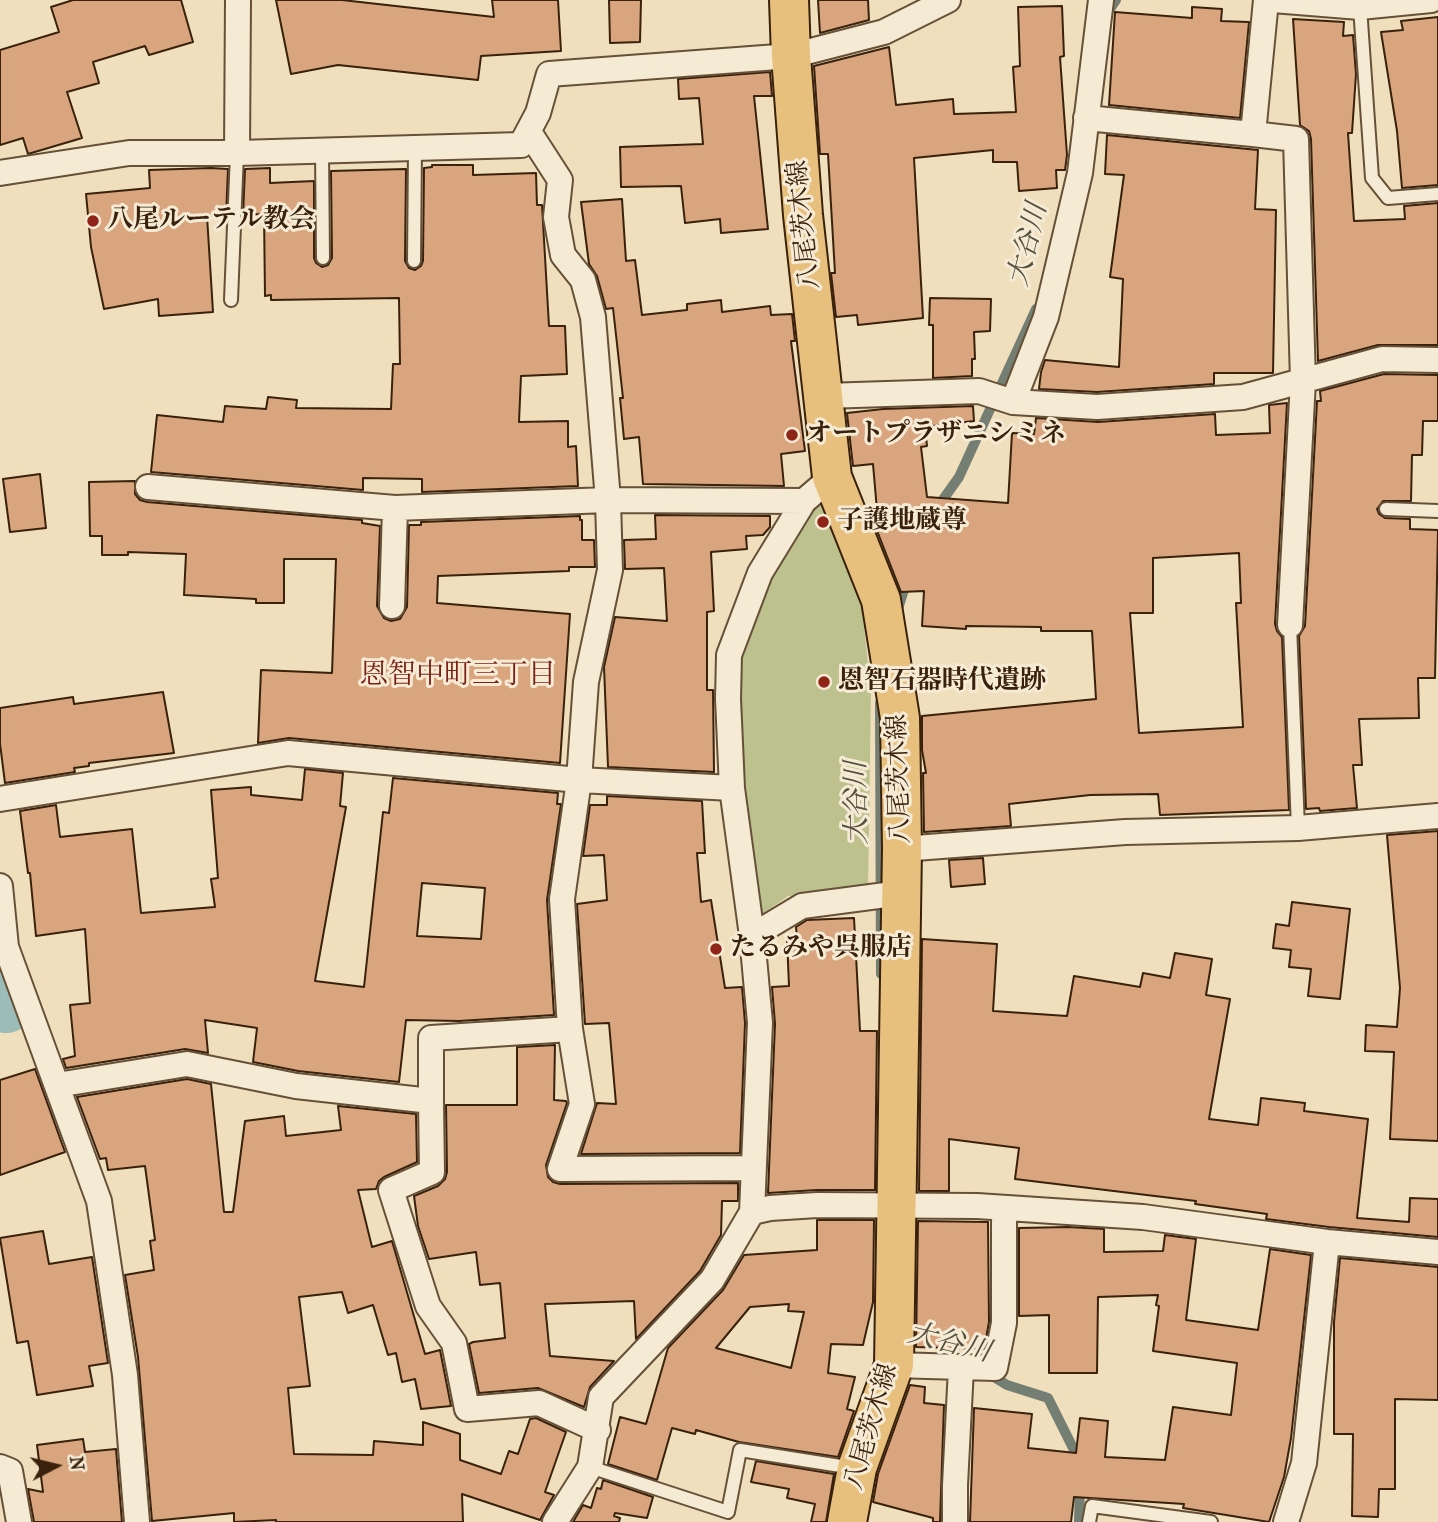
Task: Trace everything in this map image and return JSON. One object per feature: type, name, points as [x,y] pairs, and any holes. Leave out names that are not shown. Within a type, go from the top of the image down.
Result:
[{"type":"main road","name":"八尾茨木線","points":[[789,0],[803,215],[825,396],[818,489],[880,600],[900,718],[902,849],[894,1365],[857,1468],[846,1522]]},
{"type":"street","points":[[237,153],[239,0]]},
{"type":"street","points":[[0,173],[129,153],[237,153],[522,145],[538,113],[549,74],[791,57],[884,32],[948,0]]},
{"type":"street","points":[[1013,402],[1046,317],[1080,173],[1101,0]]},
{"type":"street","points":[[1253,134],[1266,0]]},
{"type":"street","points":[[1273,0],[1360,7],[1431,0]]},
{"type":"street","points":[[1086,118],[1296,139],[1303,381],[1290,625]]},
{"type":"street","points":[[528,132],[560,180],[556,217],[563,255],[583,280],[593,317],[608,499],[610,570],[586,682],[579,780],[562,899],[570,1029],[582,1104],[560,1169],[752,1168]]},
{"type":"street","points":[[825,396],[979,391],[1013,402],[1097,407],[1243,397],[1382,359],[1438,360]]},
{"type":"street","points":[[148,487],[395,508],[818,489]]},
{"type":"street","points":[[555,1522],[590,1467],[598,1430],[601,1397],[712,1280],[752,1212],[760,1023],[733,788],[728,699],[729,655],[760,573],[818,489]]},
{"type":"street","points":[[392,606],[395,508]]},
{"type":"street","points":[[0,799],[288,753],[579,780],[733,788]]},
{"type":"street","points":[[902,849],[1125,832],[1298,828],[1438,816]]},
{"type":"street","points":[[0,886],[6,947],[99,1201],[125,1376],[137,1522]]},
{"type":"street","points":[[752,936],[802,906],[901,893]]},
{"type":"street","points":[[570,1029],[431,1038],[432,1172],[391,1190],[428,1306],[454,1343],[467,1409],[539,1403],[598,1430]]},
{"type":"street","points":[[57,1085],[187,1064],[296,1086],[431,1101]]},
{"type":"street","points":[[752,1212],[817,1205],[895,1204],[1004,1208],[1143,1217],[1327,1242],[1438,1252]]},
{"type":"street","points":[[894,1365],[995,1368],[1004,1323],[1004,1208]]},
{"type":"street","points":[[1286,1522],[1304,1463],[1327,1242]]},
{"type":"street","points":[[955,1522],[954,1492],[961,1368]]},
{"type":"street","points":[[0,1467],[10,1471],[19,1522]]},
{"type":"lane","points":[[1360,7],[1372,178],[1388,198],[1438,194]]},
{"type":"lane","points":[[414,261],[415,148]]},
{"type":"lane","points":[[322,150],[323,258]]},
{"type":"lane","points":[[231,300],[237,153]]},
{"type":"lane","points":[[1386,509],[1438,511]]},
{"type":"lane","points":[[1290,625],[1298,828]]},
{"type":"lane","points":[[590,1467],[728,1512],[740,1450],[857,1468]]},
{"type":"lane","points":[[1089,1522],[1092,1506],[1211,1522]]},
{"type":"green space","points":[[820,497],[860,592],[871,689],[868,892],[788,896],[758,917],[736,712],[744,649],[778,559]]},
{"type":"building","points":[[73,0],[181,0],[193,42],[149,55],[145,46],[93,62],[99,83],[67,92],[82,138],[28,154],[23,138],[0,145],[0,50],[59,32],[51,7]]},
{"type":"building","points":[[276,0],[342,0],[494,17],[492,0],[558,0],[561,51],[481,56],[478,80],[338,65],[291,74]]},
{"type":"building","points":[[609,0],[641,0],[640,42],[610,43]]},
{"type":"building","points":[[818,0],[868,0],[869,20],[820,33]]},
{"type":"building","points":[[1062,6],[1064,56],[1060,57],[1067,155],[1065,170],[1056,170],[1057,188],[1019,191],[1017,162],[993,162],[993,150],[914,158],[923,318],[858,325],[857,315],[836,317],[831,273],[835,273],[828,154],[820,154],[814,66],[889,47],[896,105],[953,99],[954,114],[1016,112],[1013,67],[1020,66],[1018,7]]},
{"type":"building","points":[[1192,7],[1222,9],[1221,21],[1249,22],[1240,118],[1109,105],[1115,12],[1192,18]]},
{"type":"building","points":[[1438,17],[1438,185],[1402,188],[1397,131],[1381,32],[1403,30],[1401,21]]},
{"type":"building","points":[[1293,19],[1344,22],[1343,36],[1353,35],[1356,74],[1352,133],[1348,133],[1354,221],[1405,219],[1404,206],[1438,203],[1438,345],[1378,345],[1318,361],[1311,139],[1309,131],[1300,125]]},
{"type":"building","points":[[770,72],[772,96],[754,96],[768,229],[721,233],[720,219],[685,223],[681,186],[621,187],[620,147],[703,144],[699,98],[679,99],[678,79]]},
{"type":"building","points":[[1107,135],[1258,150],[1255,209],[1276,210],[1273,373],[1214,373],[1214,384],[1097,392],[1039,389],[1045,360],[1119,367],[1123,279],[1110,277],[1124,175],[1105,174]]},
{"type":"building","points":[[432,165],[473,165],[473,175],[536,173],[537,205],[542,205],[549,326],[565,326],[567,374],[521,376],[519,422],[568,421],[568,447],[576,446],[578,486],[422,492],[422,479],[363,478],[363,490],[151,472],[157,415],[223,422],[225,406],[266,409],[268,397],[297,400],[296,408],[391,409],[393,364],[400,364],[399,298],[271,300],[271,295],[265,296],[264,214],[243,215],[245,169],[270,168],[270,183],[314,181],[314,258],[322,267],[328,265],[332,258],[331,171],[406,169],[405,261],[409,268],[415,270],[423,261],[424,168]]},
{"type":"building","points":[[228,169],[226,216],[207,216],[213,312],[159,316],[158,299],[104,309],[91,247],[86,194],[150,188],[149,170]]},
{"type":"building","points":[[622,199],[626,261],[635,260],[642,315],[687,310],[687,304],[721,300],[722,312],[770,306],[771,315],[792,314],[795,341],[791,341],[805,451],[781,454],[784,486],[643,484],[639,437],[624,439],[620,398],[623,398],[613,308],[606,309],[597,276],[589,264],[581,202]]},
{"type":"building","points":[[930,298],[991,299],[990,331],[974,332],[975,359],[972,359],[972,376],[933,378]]},
{"type":"building","points":[[1384,374],[1438,375],[1438,421],[1423,421],[1422,455],[1412,455],[1411,501],[1383,501],[1377,509],[1385,518],[1410,519],[1410,529],[1438,530],[1435,678],[1418,678],[1419,718],[1359,719],[1362,765],[1353,765],[1357,808],[1320,811],[1319,808],[1306,809],[1299,636],[1305,626],[1317,401],[1321,401],[1320,391]]},
{"type":"building","points":[[1287,403],[1275,624],[1282,637],[1289,810],[1160,815],[1158,794],[1090,795],[1009,804],[1011,826],[924,832],[923,773],[926,773],[922,750],[922,716],[1096,699],[1092,631],[1041,631],[1041,627],[966,626],[966,629],[922,626],[924,591],[901,592],[874,523],[878,522],[873,464],[853,466],[847,413],[973,406],[974,421],[925,427],[927,446],[921,447],[927,497],[1008,503],[1012,433],[1034,434],[1036,418],[1098,422],[1215,414],[1216,435],[1270,433],[1269,405]],"holes":[[[1239,553],[1241,603],[1236,603],[1243,727],[1139,733],[1130,613],[1153,613],[1153,558]]]},
{"type":"building","points":[[40,474],[46,528],[10,532],[3,479]]},
{"type":"building","points":[[135,481],[135,494],[140,500],[147,502],[362,520],[362,523],[380,526],[377,606],[384,618],[391,621],[400,619],[407,607],[409,525],[421,525],[421,522],[580,516],[582,540],[594,540],[595,567],[569,567],[569,571],[438,576],[437,603],[570,614],[560,763],[289,738],[258,743],[261,670],[332,673],[336,559],[284,559],[284,603],[256,603],[256,599],[184,595],[186,554],[128,552],[128,555],[102,555],[102,536],[90,536],[89,482]]},
{"type":"building","points":[[655,515],[770,516],[770,527],[763,535],[746,536],[747,549],[711,552],[714,611],[707,612],[707,690],[713,690],[714,772],[608,767],[604,667],[615,617],[667,621],[664,568],[625,569],[624,540],[656,539]]},
{"type":"building","points":[[163,692],[174,753],[89,763],[89,766],[74,768],[75,772],[5,783],[0,744],[0,708],[73,697],[74,704]]},
{"type":"building","points":[[305,769],[343,773],[340,806],[346,807],[315,981],[364,987],[383,812],[389,813],[393,778],[558,793],[557,804],[561,804],[547,900],[554,1015],[459,1021],[406,1020],[399,1082],[298,1071],[253,1062],[257,1028],[205,1020],[208,1053],[185,1049],[66,1068],[63,1059],[75,1056],[70,1005],[90,1003],[85,929],[36,936],[20,811],[56,805],[60,837],[132,829],[141,913],[215,907],[211,879],[218,878],[211,790],[251,787],[251,795],[302,800]],"holes":[[[422,883],[485,888],[481,939],[417,936]]]},
{"type":"building","points":[[607,796],[702,801],[705,853],[697,853],[701,902],[711,900],[725,988],[742,987],[745,1023],[740,1153],[581,1154],[597,1103],[616,1104],[609,1023],[585,1024],[577,904],[607,900],[604,855],[583,856],[590,805],[607,805]]},
{"type":"building","points":[[1438,831],[1438,1141],[1390,1139],[1394,1052],[1365,1051],[1366,1025],[1397,1027],[1400,988],[1387,835]]},
{"type":"building","points":[[983,858],[985,884],[951,887],[949,860]]},
{"type":"building","points":[[1292,902],[1350,909],[1340,999],[1308,996],[1311,969],[1289,967],[1291,950],[1273,948],[1276,924],[1289,926]]},
{"type":"building","points":[[854,918],[860,1031],[877,1031],[875,1190],[768,1193],[775,1024],[772,987],[789,986],[787,940],[797,939],[796,927],[807,920]]},
{"type":"building","points":[[922,939],[997,944],[993,1011],[1067,1016],[1074,976],[1140,987],[1143,973],[1170,978],[1175,953],[1212,959],[1206,995],[1230,999],[1209,1119],[1258,1125],[1261,1098],[1305,1103],[1304,1111],[1368,1119],[1357,1218],[1409,1222],[1410,1198],[1438,1199],[1438,1237],[1266,1219],[1267,1214],[1195,1204],[1196,1201],[1015,1179],[1019,1148],[949,1139],[949,1191],[919,1191]]},
{"type":"building","points":[[555,1045],[554,1100],[567,1103],[546,1165],[548,1177],[553,1182],[738,1183],[738,1201],[722,1201],[721,1235],[700,1271],[636,1339],[634,1301],[545,1304],[550,1356],[614,1361],[590,1387],[584,1407],[538,1388],[479,1393],[469,1344],[505,1338],[500,1283],[480,1285],[476,1252],[429,1259],[418,1226],[414,1196],[438,1186],[445,1179],[446,1105],[517,1105],[517,1047]]},
{"type":"building","points":[[35,1069],[65,1152],[0,1175],[0,1080]]},
{"type":"building","points":[[187,1079],[211,1084],[224,1212],[233,1212],[245,1121],[284,1116],[286,1136],[341,1130],[338,1106],[416,1114],[417,1162],[384,1177],[376,1189],[358,1190],[372,1247],[392,1241],[425,1354],[440,1350],[451,1406],[421,1409],[415,1379],[402,1382],[396,1353],[388,1355],[373,1305],[348,1313],[342,1292],[299,1297],[310,1386],[288,1388],[294,1454],[373,1455],[374,1441],[423,1445],[423,1422],[460,1434],[460,1460],[501,1474],[509,1451],[518,1454],[530,1419],[536,1418],[566,1432],[545,1492],[554,1495],[540,1520],[462,1494],[463,1522],[234,1522],[234,1513],[152,1521],[138,1357],[125,1275],[154,1270],[150,1241],[155,1240],[145,1166],[108,1170],[106,1158],[100,1159],[77,1097]]},
{"type":"building","points":[[817,1220],[874,1220],[873,1302],[863,1345],[831,1344],[828,1373],[855,1377],[847,1409],[854,1411],[838,1457],[739,1442],[696,1430],[695,1434],[672,1428],[657,1480],[608,1464],[620,1417],[646,1424],[668,1348],[723,1290],[744,1255],[817,1250]],"holes":[[[789,1304],[788,1311],[804,1312],[791,1368],[716,1348],[750,1307]]]},
{"type":"building","points":[[918,1221],[988,1222],[989,1322],[984,1349],[916,1347]]},
{"type":"building","points":[[1019,1228],[1104,1229],[1104,1252],[1163,1251],[1165,1235],[1196,1239],[1186,1320],[1258,1330],[1270,1249],[1311,1255],[1291,1438],[1284,1477],[1269,1522],[1183,1508],[1184,1504],[1074,1497],[1071,1522],[970,1522],[974,1408],[1032,1414],[1028,1448],[1076,1453],[1080,1418],[1108,1421],[1105,1457],[1165,1460],[1173,1407],[1231,1415],[1237,1363],[1153,1351],[1158,1295],[1098,1297],[1097,1373],[1049,1373],[1049,1315],[1019,1316]]},
{"type":"building","points":[[43,1231],[49,1264],[92,1257],[108,1363],[89,1366],[93,1386],[37,1395],[28,1341],[17,1343],[0,1238]]},
{"type":"building","points":[[1340,1258],[1438,1267],[1438,1400],[1395,1399],[1395,1489],[1379,1489],[1378,1517],[1352,1516],[1353,1434],[1334,1434],[1334,1322]]},
{"type":"building","points":[[910,1385],[925,1387],[924,1403],[944,1405],[940,1522],[873,1502],[878,1474]]},
{"type":"building","points":[[83,1439],[85,1452],[116,1449],[122,1522],[34,1522],[28,1489],[43,1492],[37,1445]]},
{"type":"building","points":[[756,1461],[834,1474],[826,1522],[811,1522],[815,1504],[787,1498],[789,1489],[751,1482]]},
{"type":"building","points":[[603,1480],[653,1497],[647,1518],[615,1513],[614,1516],[620,1518],[619,1522],[573,1522],[583,1505],[591,1508],[597,1488],[601,1489]]},
{"type":"waterway","name":"大谷川","points":[[1106,15],[1116,0]]},
{"type":"waterway","name":"大谷川","points":[[937,508],[959,477],[1036,309]]},
{"type":"waterway","name":"大谷川","points":[[897,612],[907,580]]},
{"type":"waterway","name":"大谷川","points":[[880,703],[881,974]]},
{"type":"waterway","points":[[0,976],[6,1005]]},
{"type":"waterway","name":"大谷川","points":[[989,1374],[1007,1385],[1048,1398],[1080,1462]]},
{"type":"waterway","name":"大谷川","points":[[1079,1522],[1080,1484]]},
{"type":"place","name":"八尾ルーテル教会","points":[[93,221]]},
{"type":"place","name":"オートプラザニシミネ","points":[[792,435]]},
{"type":"place","name":"子護地蔵尊","points":[[823,522]]},
{"type":"place","name":"恩智石器時代遺跡","points":[[824,682]]},
{"type":"place","name":"たるみや呉服店","points":[[716,949]]},
{"type":"district","name":"恩智中町三丁目","points":[[458,676]]}]
